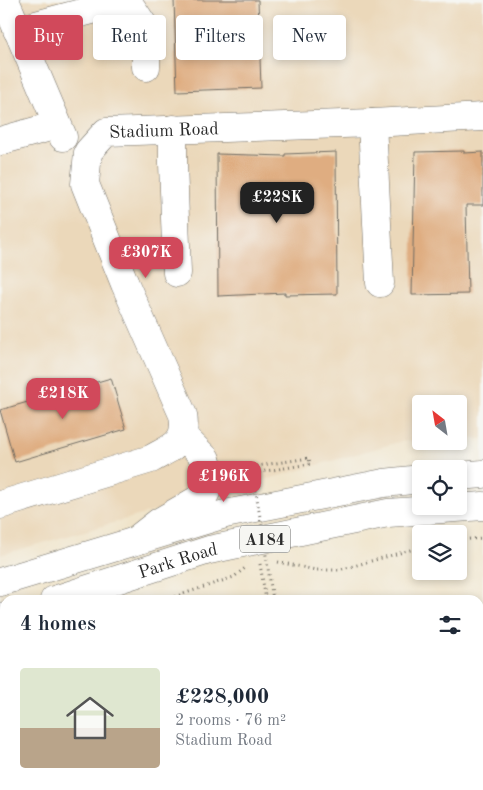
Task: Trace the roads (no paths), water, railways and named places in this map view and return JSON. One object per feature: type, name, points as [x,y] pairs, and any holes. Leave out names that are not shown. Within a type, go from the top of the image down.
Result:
[{"type":"main road","points":[[5,0],[15,23]]},
{"type":"main road","points":[[74,15],[111,5],[132,8],[146,29],[146,67]]},
{"type":"main road","points":[[0,141],[60,131],[30,60]]},
{"type":"main road","name":"Stadium Road","points":[[183,436],[185,427],[183,415],[125,284],[85,184],[88,152],[106,132],[483,117]]},
{"type":"main road","points":[[372,122],[380,283]]},
{"type":"main road","points":[[173,129],[177,272]]},
{"type":"main road","points":[[0,505],[151,460],[172,448],[183,436],[206,460],[212,480],[204,496],[159,522],[135,541]]},
{"type":"main road","points":[[467,475],[483,474]]},
{"type":"main road","name":"Park Road","points":[[0,582],[225,514],[384,483],[412,481]]},
{"type":"main road","name":"Park Road","points":[[70,595],[209,550],[388,513],[483,506]]}]
